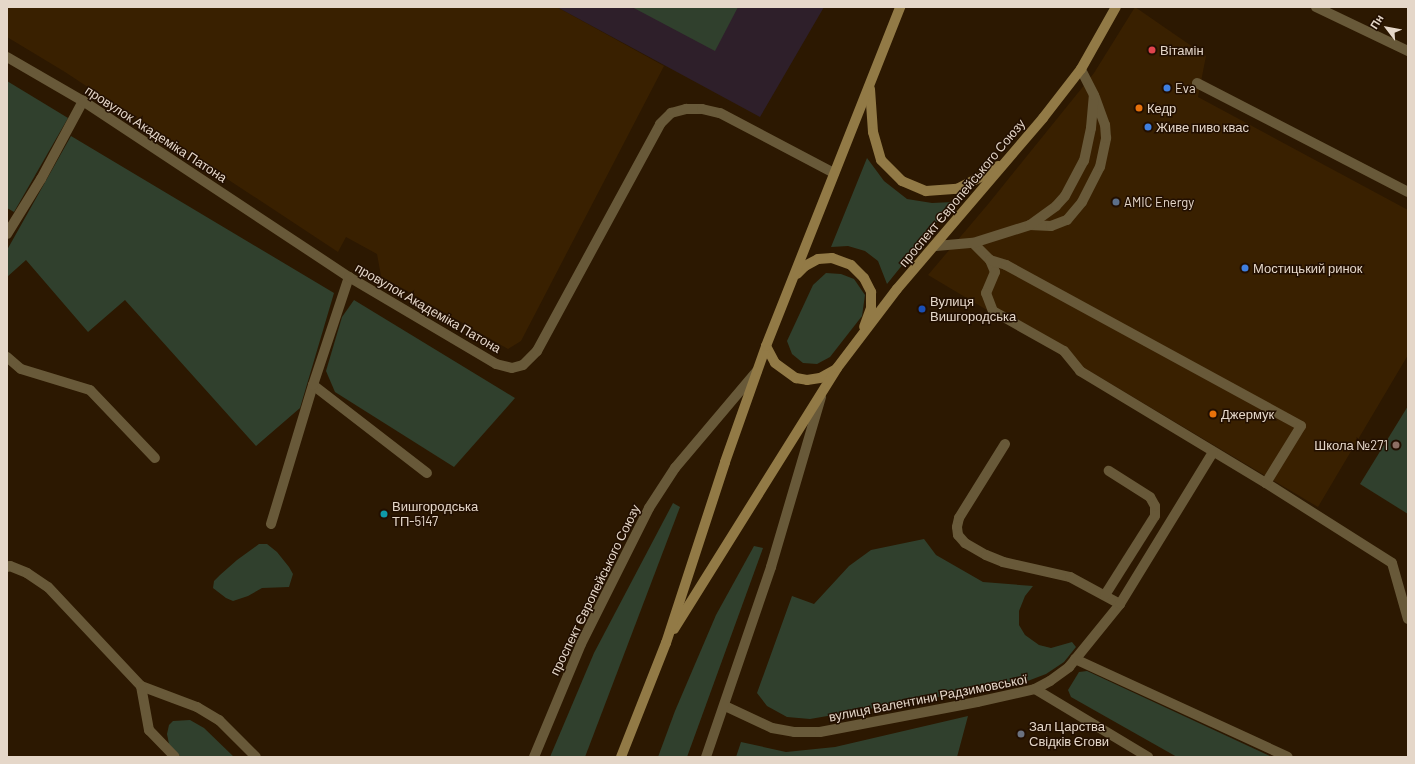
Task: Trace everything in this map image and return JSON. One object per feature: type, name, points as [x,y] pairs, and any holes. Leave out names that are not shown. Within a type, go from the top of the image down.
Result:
[{"type":"main road","name":"проспект Європейського Союзу","points":[[620,757],[666,643],[725,462],[766,346],[900,7]]},
{"type":"main road","name":"проспект Європейського Союзу","points":[[666,643],[837,368],[862,333],[936,246],[1081,69],[1116,7]]},
{"type":"main road","points":[[870,85],[873,132],[881,160],[902,181],[926,191],[957,189],[982,176],[1007,159]]},
{"type":"main road","points":[[795,275],[805,266],[818,259],[832,258],[851,265],[864,278],[871,292],[870,308],[862,333]]},
{"type":"main road","points":[[766,346],[775,363],[796,378],[807,380],[820,378],[837,368]]},
{"type":"street","points":[[1316,7],[1408,51]]},
{"type":"street","name":"провулок Академіка Патона","points":[[7,57],[83,101],[349,277],[496,364],[512,368],[523,365],[537,351],[660,124],[671,113],[686,109],[702,109],[720,113],[834,173]]},
{"type":"street","points":[[1030,225],[1051,226],[1067,220],[1082,202],[1100,167],[1106,138],[1105,125],[1094,95],[1081,69]]},
{"type":"street","points":[[1197,83],[1408,192]]},
{"type":"street","points":[[936,246],[973,243],[1030,225],[1056,206],[1065,196],[1084,161],[1091,128],[1094,95]]},
{"type":"street","points":[[7,234],[41,179],[83,101]]},
{"type":"street","points":[[973,243],[990,260],[995,272],[986,293],[993,311],[1064,351],[1080,371],[1266,483],[1392,563],[1408,619]]},
{"type":"street","points":[[990,260],[1006,265],[1301,426],[1266,483]]},
{"type":"street","points":[[271,524],[312,385],[349,277]]},
{"type":"street","points":[[7,357],[21,369],[90,390],[155,458]]},
{"type":"street","name":"проспект Європейського Союзу","points":[[534,757],[581,644],[649,508],[675,468],[758,370]]},
{"type":"street","points":[[312,385],[427,472]]},
{"type":"street","name":"проспект Європейського Союзу","points":[[706,757],[725,706],[770,567],[822,393]]},
{"type":"street","points":[[1005,444],[959,518],[957,527],[958,535],[965,543],[986,555],[1003,562],[1070,577],[1120,604]]},
{"type":"street","points":[[1035,689],[1050,681],[1069,667],[1120,604],[1213,452]]},
{"type":"street","points":[[1105,595],[1155,516],[1155,506],[1150,497],[1109,472]]},
{"type":"street","points":[[7,567],[10,566],[27,573],[48,587],[141,686],[197,706],[219,720],[256,757]]},
{"type":"street","points":[[1075,658],[1288,757]]},
{"type":"street","points":[[141,686],[150,730],[175,757]]},
{"type":"street","name":"вулиця Валентини Радзимовської","points":[[725,706],[772,728],[794,732],[820,732],[969,704],[1035,689],[1148,757]]},
{"type":"shaded area","points":[[7,7],[557,7],[664,66],[521,341],[508,349],[381,276],[377,254],[346,237],[338,252],[65,72],[7,37]]},
{"type":"shaded area","points":[[557,7],[824,7],[760,117]]},
{"type":"shaded area","points":[[1135,7],[1206,56],[1198,97],[1408,210],[1408,355],[1318,507],[928,275],[989,203],[1094,73]]},
{"type":"green space","points":[[632,7],[738,7],[715,51]]},
{"type":"green space","points":[[7,81],[68,118],[14,212],[7,208]]},
{"type":"green space","points":[[71,136],[334,293],[300,408],[256,446],[125,300],[88,332],[26,260],[7,277],[7,250]]},
{"type":"green space","points":[[867,158],[884,181],[907,199],[932,203],[953,202],[887,284],[878,261],[865,251],[848,246],[831,247]]},
{"type":"green space","points":[[826,273],[841,274],[854,279],[865,295],[862,316],[830,357],[817,364],[803,363],[792,354],[787,341],[813,285]]},
{"type":"green space","points":[[354,300],[515,398],[454,467],[335,392],[326,371],[342,317]]},
{"type":"green space","name":"Школа №271","points":[[1408,406],[1408,514],[1360,484]]},
{"type":"green space","points":[[673,503],[680,507],[585,757],[550,757],[594,653]]},
{"type":"green space","points":[[924,539],[936,555],[983,582],[1033,586],[1025,596],[1019,611],[1019,625],[1025,635],[1039,645],[1051,648],[1072,642],[1076,647],[1064,662],[1046,674],[1025,682],[810,719],[787,717],[767,706],[757,693],[792,596],[814,604],[849,566],[871,550]]},
{"type":"green space","points":[[259,544],[267,544],[277,552],[289,567],[293,574],[289,587],[262,588],[248,596],[233,601],[226,598],[213,588],[214,581],[220,575]]},
{"type":"green space","points":[[754,546],[763,548],[687,757],[658,757],[675,711],[716,615]]},
{"type":"green space","points":[[1087,671],[1272,757],[1177,757],[1071,697],[1068,690],[1079,672]]},
{"type":"green space","points":[[968,716],[957,757],[736,757],[741,742],[786,752],[835,747]]},
{"type":"green space","points":[[190,720],[204,728],[234,757],[181,757],[169,744],[167,734],[169,725],[173,721]]},
{"type":"place","name":"Вітамін","points":[[1152,50]]},
{"type":"place","name":"Eva","points":[[1167,88]]},
{"type":"place","name":"Кедр","points":[[1139,108]]},
{"type":"place","name":"Живе пиво квас","points":[[1148,127]]},
{"type":"place","name":"AMIC Energy","points":[[1116,202]]},
{"type":"place","name":"Мостицький ринок","points":[[1245,268]]},
{"type":"place","name":"Вулиця Вишгородська","points":[[922,309]]},
{"type":"place","name":"Джермук","points":[[1213,414]]},
{"type":"place","name":"Школа №271","points":[[1396,445]]},
{"type":"place","name":"Вишгородська ТП-5147","points":[[384,514]]},
{"type":"place","name":"Зал Царства Свідків Єгови","points":[[1021,734]]}]
